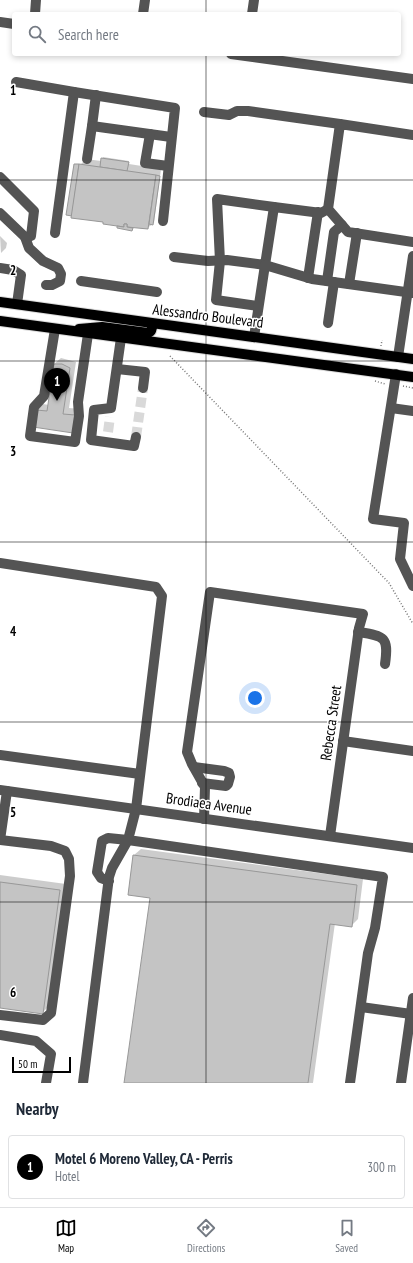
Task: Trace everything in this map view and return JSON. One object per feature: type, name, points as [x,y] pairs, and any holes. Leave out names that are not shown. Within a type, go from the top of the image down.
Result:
[{"type":"main road","name":"Alessandro Boulevard","points":[[0,302],[413,359]]},
{"type":"main road","points":[[0,321],[413,377]]},
{"type":"main road","points":[[67,331],[102,327],[148,333],[151,331],[153,324]]},
{"type":"main road","points":[[396,374],[398,357]]},
{"type":"street","points":[[35,12],[36,0]]},
{"type":"street","points":[[143,12],[145,0]]},
{"type":"street","points":[[252,12],[254,0]]},
{"type":"street","points":[[0,22],[12,24]]},
{"type":"street","points":[[254,56],[413,78]]},
{"type":"street","points":[[16,82],[175,108],[163,221]]},
{"type":"street","points":[[55,233],[74,92]]},
{"type":"street","points":[[87,159],[96,95]]},
{"type":"street","points":[[204,112],[228,115],[237,111],[248,111],[413,135]]},
{"type":"street","points":[[340,124],[328,209],[348,232],[413,242]]},
{"type":"street","points":[[92,126],[171,136]]},
{"type":"street","points":[[150,134],[145,164],[168,166]]},
{"type":"street","points":[[0,177],[34,210],[31,236],[28,238],[24,237]]},
{"type":"street","points":[[258,306],[216,300],[220,261],[217,199],[318,212],[328,209]]},
{"type":"street","points":[[254,337],[274,207]]},
{"type":"street","points":[[308,278],[318,212]]},
{"type":"street","points":[[0,213],[24,237],[29,248],[44,261],[58,268],[61,274],[60,281],[52,286],[46,285]]},
{"type":"street","points":[[328,323],[334,232],[342,225]]},
{"type":"street","points":[[349,284],[357,233]]},
{"type":"street","points":[[398,357],[410,292],[413,256]]},
{"type":"street","points":[[174,257],[220,261],[227,260],[265,265],[308,278],[410,292]]},
{"type":"street","points":[[0,268],[13,270],[21,275],[17,304]]},
{"type":"street","points":[[81,281],[158,292]]},
{"type":"street","points":[[55,329],[44,396],[34,407],[30,436],[75,442],[79,416],[78,402],[88,334]]},
{"type":"street","points":[[121,338],[111,412],[94,410],[91,440],[107,437],[134,446],[136,437]]},
{"type":"street","points":[[117,369],[145,372],[142,388]]},
{"type":"street","points":[[396,374],[373,519],[409,524],[400,559],[413,586]]},
{"type":"street","points":[[391,408],[413,411]]},
{"type":"street","points":[[0,563],[156,587],[162,596],[136,809],[128,840],[112,868],[109,881],[83,1083]]},
{"type":"street","name":"Rebecca Street","points":[[194,767],[188,752],[210,592],[363,614],[358,632],[330,836]]},
{"type":"street","points":[[358,632],[379,635],[387,647],[385,664]]},
{"type":"street","points":[[343,741],[413,751]]},
{"type":"street","points":[[0,755],[140,774]]},
{"type":"street","points":[[194,767],[229,773],[230,777],[226,786],[202,783]]},
{"type":"street","points":[[194,767],[205,786],[204,819]]},
{"type":"street","points":[[0,1016],[43,1020],[51,1013],[70,876],[69,859],[65,852],[51,846],[0,840],[4,791]]},
{"type":"street","name":"Brodiaea Avenue","points":[[4,791],[413,848]]},
{"type":"street","points":[[109,881],[101,878],[97,872],[102,841],[108,838],[383,877],[375,928],[368,953],[350,1083]]},
{"type":"street","points":[[401,1083],[413,998]]},
{"type":"street","points":[[361,1007],[411,1014]]},
{"type":"street","points":[[0,1035],[36,1041],[51,1054],[46,1083]]},
{"type":"path","points":[[170,356],[389,583],[413,624]]},
{"type":"building","points":[[101,158],[129,162],[127,171],[100,167]]},
{"type":"building","points":[[74,164],[79,164],[72,216],[66,215]]},
{"type":"building","points":[[79,164],[156,175],[148,229],[127,227],[127,224],[124,224],[124,227],[103,224],[103,222],[71,218]]},
{"type":"building","points":[[156,175],[160,176],[153,225],[149,224]]},
{"type":"building","points":[[124,224],[127,224],[127,227],[133,228],[132,231],[117,228],[117,226],[124,227]]},
{"type":"building","points":[[54,364],[62,364],[70,368],[63,414],[75,415],[73,433],[33,427],[36,410],[47,411]]},
{"type":"building","points":[[133,855],[357,885],[352,927],[330,924],[308,1083],[124,1083],[150,898],[128,895]]},
{"type":"building","points":[[0,882],[60,890],[43,1014],[0,1008]]},
{"type":"tunnel","points":[[136,437],[143,388]]},
{"type":"tunnel","points":[[108,432],[110,417]]},
{"type":"place","name":"Motel 6 Moreno Valley, CA - Perris","points":[[57,401]]}]
